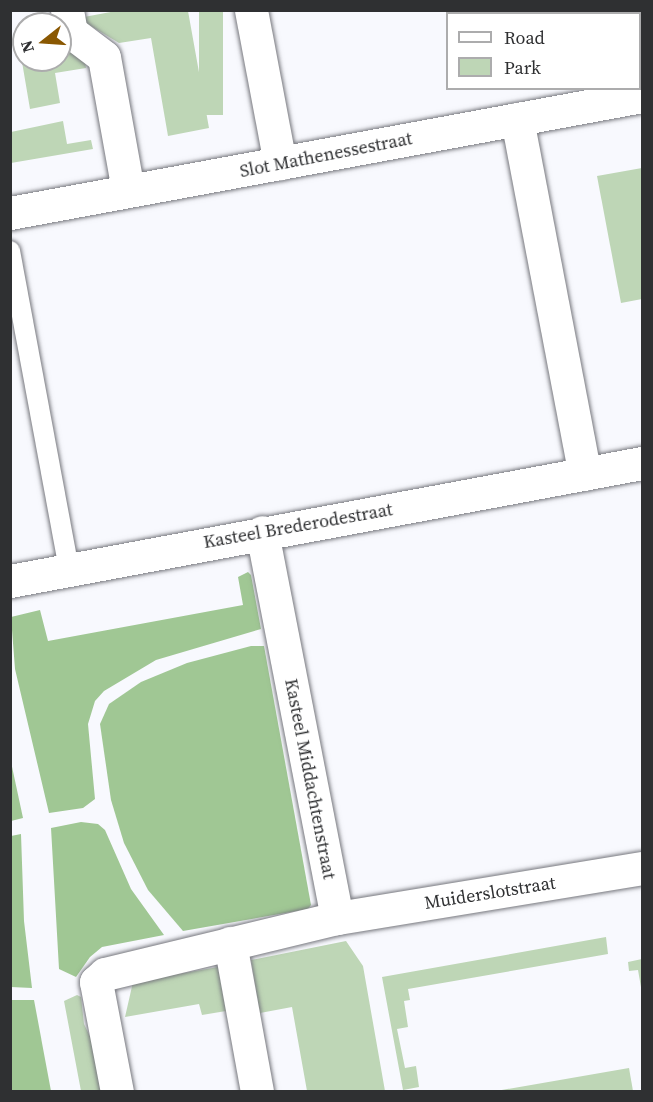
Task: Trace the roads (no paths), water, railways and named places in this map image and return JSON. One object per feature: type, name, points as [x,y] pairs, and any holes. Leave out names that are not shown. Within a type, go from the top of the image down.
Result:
[{"type":"street","points":[[67,10],[72,32],[104,57],[128,190]]},
{"type":"street","points":[[251,10],[280,163]]},
{"type":"street","name":"Slot Mathenessestraat","points":[[10,213],[642,96]]},
{"type":"street","points":[[517,119],[585,474]]},
{"type":"street","name":"Kasteel Brederodestraat","points":[[10,580],[642,464]]},
{"type":"street","name":"Kasteel Middachtenstraat","points":[[262,532],[337,918]]},
{"type":"street","name":"Muiderslotstraat","points":[[337,918],[642,868]]},
{"type":"street","points":[[117,1092],[96,982],[105,974],[190,951],[230,944],[337,918]]},
{"type":"street","points":[[230,944],[257,1092]]},
{"type":"lane","points":[[10,251],[69,569]]}]
